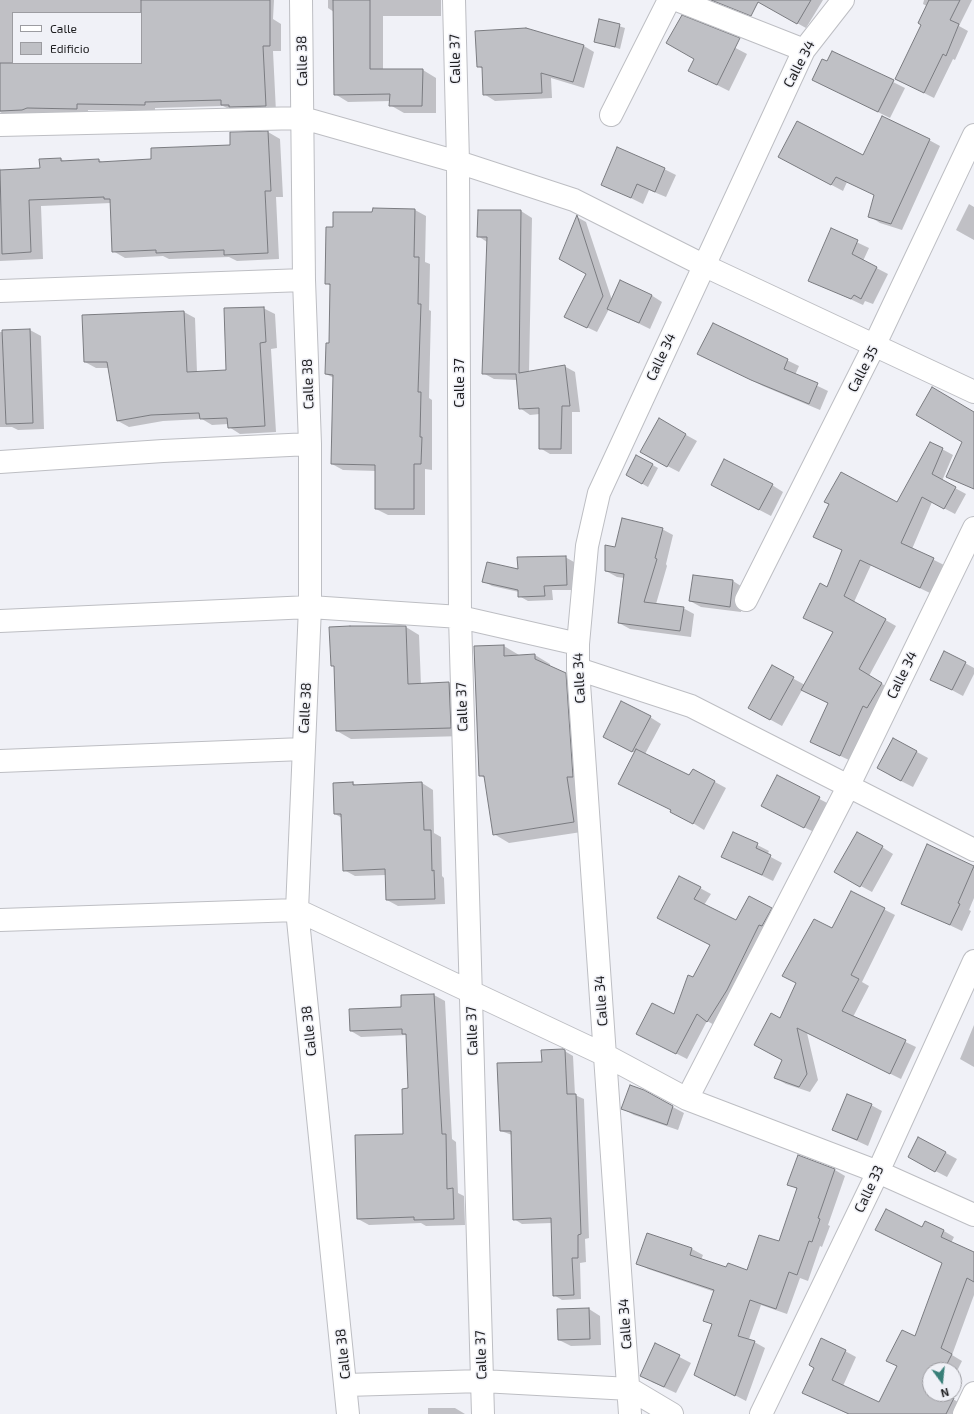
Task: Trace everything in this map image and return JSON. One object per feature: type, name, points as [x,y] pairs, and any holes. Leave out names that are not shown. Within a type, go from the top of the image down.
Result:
[{"type":"street","name":"Calle 38","points":[[301,0],[304,118],[304,280],[310,444],[310,607],[297,910],[348,1414]]},
{"type":"street","name":"Calle 37","points":[[454,0],[458,162],[460,617],[483,1414]]},
{"type":"street","points":[[611,115],[669,0]]},
{"type":"street","points":[[677,0],[804,50]]},
{"type":"street","name":"Calle 34","points":[[630,1414],[630,1389],[578,669],[578,644],[587,546],[599,493],[703,265],[804,50],[843,0]]},
{"type":"street","points":[[0,125],[304,118],[458,162],[574,200],[703,265],[875,344],[974,392]]},
{"type":"street","name":"Calle 35","points":[[746,600],[875,344],[974,135]]},
{"type":"street","points":[[0,291],[304,280]]},
{"type":"street","points":[[0,462],[163,451],[310,444]]},
{"type":"street","name":"Calle 34","points":[[687,1099],[849,785],[974,528]]},
{"type":"street","points":[[0,621],[310,607],[460,617],[578,644]]},
{"type":"street","points":[[578,669],[691,706],[849,785],[974,850]]},
{"type":"street","points":[[0,761],[303,749]]},
{"type":"street","points":[[0,920],[297,910],[605,1055],[687,1099],[878,1172],[974,1215]]},
{"type":"street","name":"Calle 33","points":[[762,1414],[878,1172],[974,961]]},
{"type":"street","points":[[346,1385],[482,1381],[630,1389],[672,1414]]},
{"type":"street","points":[[964,1414],[974,1394]]},
{"type":"building","points":[[141,0],[270,0],[270,46],[263,46],[266,106],[229,107],[229,105],[221,105],[221,100],[145,102],[145,105],[77,104],[77,109],[27,108],[22,110],[0,111],[0,63],[142,64]]},
{"type":"building","points":[[333,0],[370,0],[370,69],[423,69],[422,106],[389,106],[390,94],[334,95]]},
{"type":"building","points":[[711,0],[811,0],[797,24],[758,2],[751,16]]},
{"type":"building","points":[[929,0],[960,0],[950,20],[959,24],[946,56],[943,54],[924,93],[895,79],[921,25],[918,23]]},
{"type":"building","points":[[682,15],[740,38],[717,85],[688,71],[694,59],[666,43]]},
{"type":"building","points":[[599,19],[620,24],[615,47],[594,42]]},
{"type":"building","points":[[526,28],[584,45],[573,82],[541,73],[542,93],[483,95],[482,67],[477,67],[475,31]]},
{"type":"building","points":[[832,51],[894,80],[878,112],[812,80],[822,59],[827,61]]},
{"type":"building","points":[[882,116],[930,139],[891,224],[868,217],[874,195],[836,177],[831,185],[778,157],[797,121],[863,155]]},
{"type":"building","points":[[268,131],[271,191],[265,191],[268,253],[224,255],[224,250],[156,253],[156,250],[112,252],[110,199],[104,199],[104,197],[29,200],[31,252],[2,254],[0,170],[40,168],[39,159],[61,158],[61,161],[99,159],[99,162],[151,159],[151,148],[230,145],[230,132]]},
{"type":"building","points":[[617,147],[665,168],[655,192],[637,184],[631,198],[601,185]]},
{"type":"building","points":[[373,208],[415,209],[414,257],[419,257],[418,304],[421,304],[418,392],[421,392],[420,437],[422,437],[421,464],[414,464],[414,509],[375,509],[375,465],[331,464],[333,375],[325,374],[326,343],[329,343],[330,284],[325,284],[326,227],[333,227],[333,212],[372,212]]},
{"type":"building","points":[[478,210],[521,210],[519,373],[565,365],[570,406],[562,406],[561,449],[539,449],[539,408],[519,409],[516,374],[482,374],[487,237],[477,237]]},
{"type":"building","points":[[577,215],[603,296],[587,328],[564,317],[586,274],[559,259]]},
{"type":"building","points":[[831,228],[858,240],[852,254],[877,267],[861,299],[854,295],[851,299],[808,281]]},
{"type":"building","points":[[620,280],[652,295],[639,323],[607,309]]},
{"type":"building","points":[[264,307],[266,342],[260,343],[265,426],[228,428],[227,418],[200,419],[199,413],[151,415],[117,421],[107,362],[84,362],[82,315],[184,311],[187,372],[226,370],[224,308]]},
{"type":"building","points":[[713,323],[788,359],[784,369],[818,383],[809,404],[751,380],[697,354]]},
{"type":"building","points":[[30,329],[33,423],[6,424],[2,330]]},
{"type":"building","points":[[932,387],[974,412],[974,489],[946,477],[962,442],[916,415]]},
{"type":"building","points":[[659,418],[686,434],[667,467],[640,452]]},
{"type":"building","points":[[930,442],[943,448],[932,474],[956,487],[944,509],[922,497],[901,543],[934,558],[920,588],[860,560],[844,596],[886,619],[859,669],[882,683],[867,708],[863,706],[840,756],[810,742],[828,703],[801,690],[833,632],[803,618],[820,583],[827,587],[842,550],[813,537],[829,504],[824,502],[841,472],[897,502]]},
{"type":"building","points":[[636,455],[653,464],[642,484],[626,475]]},
{"type":"building","points":[[724,459],[773,484],[759,510],[711,485]]},
{"type":"building","points":[[622,518],[663,528],[655,558],[657,559],[644,602],[684,607],[680,631],[618,623],[624,574],[605,571],[605,545],[615,547]]},
{"type":"building","points":[[566,556],[567,585],[544,586],[545,596],[518,597],[518,590],[482,582],[487,562],[518,569],[517,557]]},
{"type":"building","points":[[693,575],[733,580],[730,607],[689,601]]},
{"type":"building","points":[[406,626],[408,684],[449,682],[451,728],[336,731],[334,666],[331,666],[329,627]]},
{"type":"building","points":[[504,645],[504,656],[535,654],[535,659],[566,673],[573,777],[567,777],[574,822],[493,835],[484,776],[479,776],[474,646]]},
{"type":"building","points":[[944,651],[966,662],[952,690],[930,680]]},
{"type":"building","points":[[772,665],[794,677],[770,720],[748,708]]},
{"type":"building","points":[[621,701],[651,716],[632,752],[603,737]]},
{"type":"building","points":[[893,738],[917,751],[901,781],[877,768]]},
{"type":"building","points":[[636,749],[689,775],[693,769],[715,781],[693,824],[670,812],[671,810],[618,784]]},
{"type":"building","points":[[777,775],[820,797],[804,828],[761,806]]},
{"type":"building","points":[[353,782],[353,785],[422,782],[424,830],[431,830],[432,871],[434,870],[435,899],[386,900],[385,869],[343,871],[341,814],[334,814],[333,783]]},
{"type":"building","points":[[733,832],[758,843],[756,848],[771,855],[762,875],[721,857]]},
{"type":"building","points":[[857,832],[883,846],[860,887],[834,872]]},
{"type":"building","points":[[927,844],[974,866],[958,903],[960,904],[950,925],[901,904]]},
{"type":"building","points":[[679,876],[701,887],[694,899],[736,920],[749,896],[772,908],[762,926],[759,925],[727,990],[707,1022],[697,1014],[676,1054],[636,1034],[652,1003],[674,1014],[688,975],[693,977],[710,945],[657,918]]},
{"type":"building","points":[[851,891],[885,908],[851,975],[859,979],[842,1011],[906,1040],[890,1074],[797,1028],[807,1074],[799,1087],[774,1078],[782,1060],[754,1045],[771,1013],[780,1018],[796,983],[782,976],[814,919],[832,928]]},
{"type":"building","points":[[434,994],[442,1134],[446,1134],[447,1189],[453,1188],[454,1219],[414,1220],[414,1217],[357,1219],[355,1135],[403,1134],[402,1089],[408,1088],[406,1034],[402,1034],[402,1029],[350,1031],[349,1009],[401,1007],[401,995]]},
{"type":"building","points":[[541,1050],[565,1050],[567,1094],[576,1094],[581,1234],[578,1235],[578,1258],[572,1258],[574,1295],[553,1296],[551,1218],[513,1220],[511,1131],[500,1131],[497,1063],[542,1062]]},
{"type":"building","points":[[630,1085],[644,1090],[673,1106],[667,1125],[621,1109]]},
{"type":"building","points":[[847,1094],[872,1104],[857,1140],[832,1130]]},
{"type":"building","points":[[918,1137],[946,1152],[935,1172],[908,1157]]},
{"type":"building","points":[[798,1155],[835,1169],[818,1218],[820,1219],[812,1242],[809,1241],[797,1275],[789,1272],[776,1309],[750,1300],[738,1336],[755,1341],[735,1396],[694,1375],[712,1324],[703,1321],[714,1290],[636,1264],[647,1233],[692,1248],[690,1255],[726,1267],[728,1263],[747,1270],[759,1235],[779,1241],[797,1188],[787,1185]]},
{"type":"building","points":[[886,1209],[922,1227],[925,1221],[944,1230],[941,1237],[974,1252],[974,1282],[967,1278],[941,1348],[952,1354],[948,1362],[922,1362],[922,1402],[952,1402],[946,1414],[849,1414],[802,1393],[814,1368],[809,1365],[821,1338],[846,1350],[832,1380],[879,1402],[897,1366],[886,1361],[902,1330],[915,1336],[942,1263],[875,1230]]},
{"type":"building","points":[[589,1308],[590,1339],[558,1340],[557,1309]]},
{"type":"building","points":[[655,1343],[680,1355],[664,1387],[640,1376]]}]
